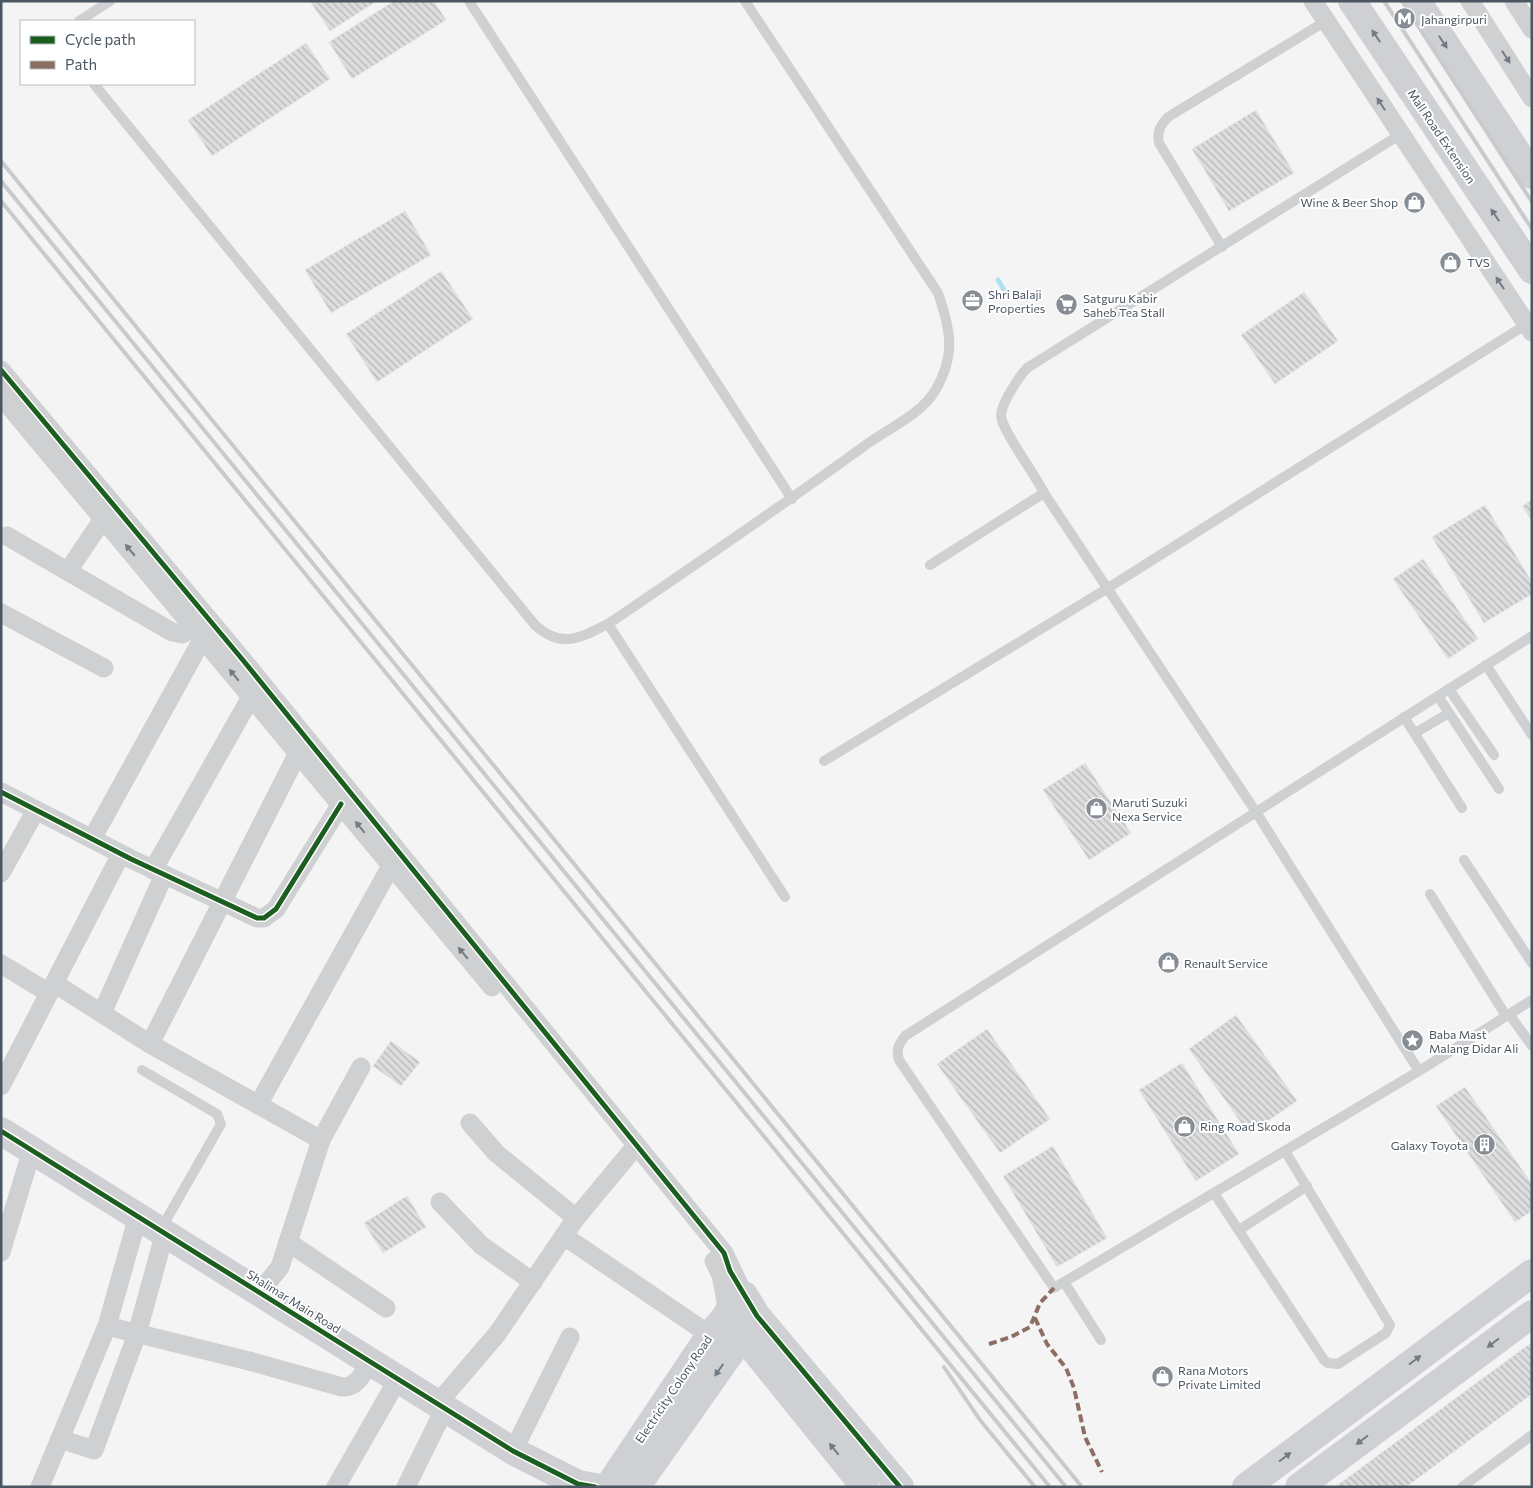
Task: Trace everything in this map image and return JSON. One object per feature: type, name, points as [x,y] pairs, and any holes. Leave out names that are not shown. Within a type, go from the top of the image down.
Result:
[{"type":"street","points":[[1313,1],[1530,325]]},
{"type":"street","name":"Mall Road Extension","points":[[1352,1],[1532,270]]},
{"type":"street","points":[[1416,1],[1532,175]]},
{"type":"street","points":[[1470,1],[1532,98]]},
{"type":"street","points":[[1514,1],[1532,29]]},
{"type":"street","points":[[1,370],[242,659],[724,1253],[743,1315],[900,1487]]},
{"type":"street","points":[[1,396],[630,1153],[712,1257],[743,1315],[865,1487]]},
{"type":"street","points":[[68,572],[103,518]]},
{"type":"street","points":[[7,536],[172,632],[182,634],[198,632]]},
{"type":"street","points":[[1,613],[104,668]]},
{"type":"street","points":[[92,839],[198,632]]},
{"type":"street","points":[[102,1013],[159,872],[251,696]]},
{"type":"street","points":[[150,1044],[298,753]]},
{"type":"street","points":[[1,792],[121,854],[257,918],[264,918],[272,914],[340,804]]},
{"type":"street","points":[[1,873],[36,810]]},
{"type":"street","points":[[1,1086],[121,854]]},
{"type":"street","points":[[258,1105],[390,866]]},
{"type":"street","points":[[1,964],[102,1013],[150,1044],[320,1140]]},
{"type":"street","points":[[260,1292],[280,1267],[320,1140],[361,1067]]},
{"type":"street","points":[[470,1123],[496,1153],[576,1218]]},
{"type":"street","name":"Shalimar Main Road","points":[[1,1131],[513,1451],[584,1486]]},
{"type":"street","points":[[1,1252],[32,1150]]},
{"type":"street","points":[[406,1487],[441,1406],[497,1334],[576,1218],[630,1153]]},
{"type":"street","points":[[440,1202],[480,1245],[533,1282]]},
{"type":"street","points":[[40,1487],[107,1326],[154,1226]]},
{"type":"street","points":[[60,1439],[94,1450],[138,1334],[154,1226]]},
{"type":"street","points":[[564,1236],[710,1335]]},
{"type":"street","points":[[288,1242],[386,1308]]},
{"type":"street","points":[[1246,1487],[1532,1273]]},
{"type":"street","points":[[1299,1487],[1532,1314]]},
{"type":"street","name":"Electricity Colony Road","points":[[608,1487],[710,1335],[743,1315]]},
{"type":"street","name":"Electricity Colony Road","points":[[636,1487],[743,1315]]},
{"type":"street","points":[[107,1326],[249,1361],[342,1387],[348,1387],[356,1382],[370,1360]]},
{"type":"street","points":[[513,1451],[570,1337]]},
{"type":"street","points":[[336,1487],[398,1379]]},
{"type":"lane","points":[[81,20],[110,1]]},
{"type":"lane","points":[[469,1],[792,498]]},
{"type":"lane","points":[[95,85],[535,625],[547,636],[564,639],[582,637],[608,624],[914,413],[933,393],[943,376],[950,352],[948,324],[938,293],[747,2]]},
{"type":"lane","points":[[1222,247],[1159,143],[1158,133],[1161,125],[1168,118],[1326,21]]},
{"type":"lane","points":[[1401,134],[1027,368],[1020,376],[1004,407],[1002,422],[1044,493],[1256,812],[1420,1071]]},
{"type":"lane","points":[[824,761],[1108,588],[1530,325]]},
{"type":"lane","points":[[930,565],[1044,493]]},
{"type":"lane","points":[[608,624],[785,897]]},
{"type":"lane","points":[[1532,636],[905,1036],[899,1044],[897,1052],[899,1060],[1054,1288],[1420,1071],[1532,1000]]},
{"type":"lane","points":[[1486,665],[1532,735]]},
{"type":"lane","points":[[1448,689],[1494,755]]},
{"type":"lane","points":[[1438,696],[1498,789]]},
{"type":"lane","points":[[1415,733],[1449,713]]},
{"type":"lane","points":[[1404,717],[1462,808]]},
{"type":"lane","points":[[1464,860],[1532,964]]},
{"type":"lane","points":[[1430,894],[1508,1015],[1532,1046]]},
{"type":"lane","points":[[142,1070],[218,1114],[220,1124],[154,1226]]},
{"type":"lane","points":[[1214,1193],[1328,1363],[1338,1364],[1386,1333],[1390,1325],[1286,1151]]},
{"type":"lane","points":[[1239,1230],[1307,1186]]},
{"type":"lane","points":[[1064,1282],[1101,1340]]},
{"type":"lane","points":[[1462,1487],[1532,1436]]},
{"type":"building","points":[[310,1],[377,1],[330,31]]},
{"type":"building","points":[[394,1],[434,1],[446,20],[352,79],[329,42]]},
{"type":"building","points":[[306,43],[330,79],[212,156],[188,120]]},
{"type":"building","points":[[1256,110],[1294,173],[1229,211],[1192,149]]},
{"type":"building","points":[[405,211],[431,255],[331,313],[305,270]]},
{"type":"building","points":[[441,271],[473,319],[377,382],[346,334]]},
{"type":"building","points":[[1304,292],[1338,341],[1275,384],[1241,335]]},
{"type":"building","points":[[1532,500],[1532,521],[1522,506]]},
{"type":"building","points":[[1485,505],[1532,582],[1532,594],[1484,623],[1432,537]]},
{"type":"building","points":[[1423,559],[1478,639],[1448,659],[1393,579]]},
{"type":"building","points":[[1085,763],[1131,833],[1089,860],[1043,790]]},
{"type":"building","points":[[1236,1015],[1297,1101],[1249,1134],[1189,1049]]},
{"type":"building","points":[[987,1029],[1050,1119],[1000,1153],[937,1064]]},
{"type":"building","points":[[391,1041],[420,1062],[401,1086],[373,1066]]},
{"type":"building","points":[[1182,1063],[1239,1154],[1196,1181],[1139,1090]]},
{"type":"building","name":"Galaxy Toyota","points":[[1465,1087],[1532,1184],[1532,1211],[1515,1222],[1436,1106]]},
{"type":"building","points":[[1053,1146],[1107,1238],[1057,1267],[1003,1176]]},
{"type":"building","points":[[407,1196],[426,1227],[383,1253],[364,1223]]},
{"type":"building","points":[[1532,1342],[1532,1394],[1406,1487],[1335,1487]]},
{"type":"waterway","points":[[998,280],[1004,290]]},
{"type":"railway","points":[[1384,1],[1532,229]]},
{"type":"railway","points":[[1402,1],[1532,202]]},
{"type":"railway","points":[[1,161],[1082,1487]]},
{"type":"railway","points":[[1,181],[1066,1487]]},
{"type":"railway","points":[[1,201],[1050,1487]]},
{"type":"railway","points":[[944,1367],[980,1420],[1035,1487]]},
{"type":"marked path","points":[[989,1344],[1011,1337],[1030,1327],[1040,1303],[1054,1288]]},
{"type":"marked path","points":[[1035,1318],[1047,1344],[1066,1368],[1074,1388],[1085,1437],[1102,1472]]},
{"type":"cycle path","points":[[1,370],[242,659],[724,1253],[730,1271],[757,1316],[900,1487]]},
{"type":"cycle path","points":[[1,792],[131,859],[257,918],[264,918],[276,909],[341,804]]},
{"type":"cycle path","points":[[1,1131],[513,1451],[578,1484],[595,1487]]},
{"type":"place","name":"Jahangirpuri","points":[[1405,19]]},
{"type":"place","name":"Wine & Beer Shop","points":[[1414,202]]},
{"type":"place","name":"TVS","points":[[1451,262]]},
{"type":"place","name":"Shri Balaji Properties","points":[[972,301]]},
{"type":"place","name":"Satguru Kabir Saheb Tea Stall","points":[[1067,305]]},
{"type":"place","name":"Maruti Suzuki Nexa Service","points":[[1096,809]]},
{"type":"place","name":"Renault Service","points":[[1168,963]]},
{"type":"place","name":"Baba Mast Malang Didar Ali","points":[[1413,1041]]},
{"type":"place","name":"Ring Road Skoda","points":[[1184,1126]]},
{"type":"place","name":"Galaxy Toyota","points":[[1484,1145]]},
{"type":"place","name":"Rana Motors Private Limited","points":[[1162,1377]]}]
